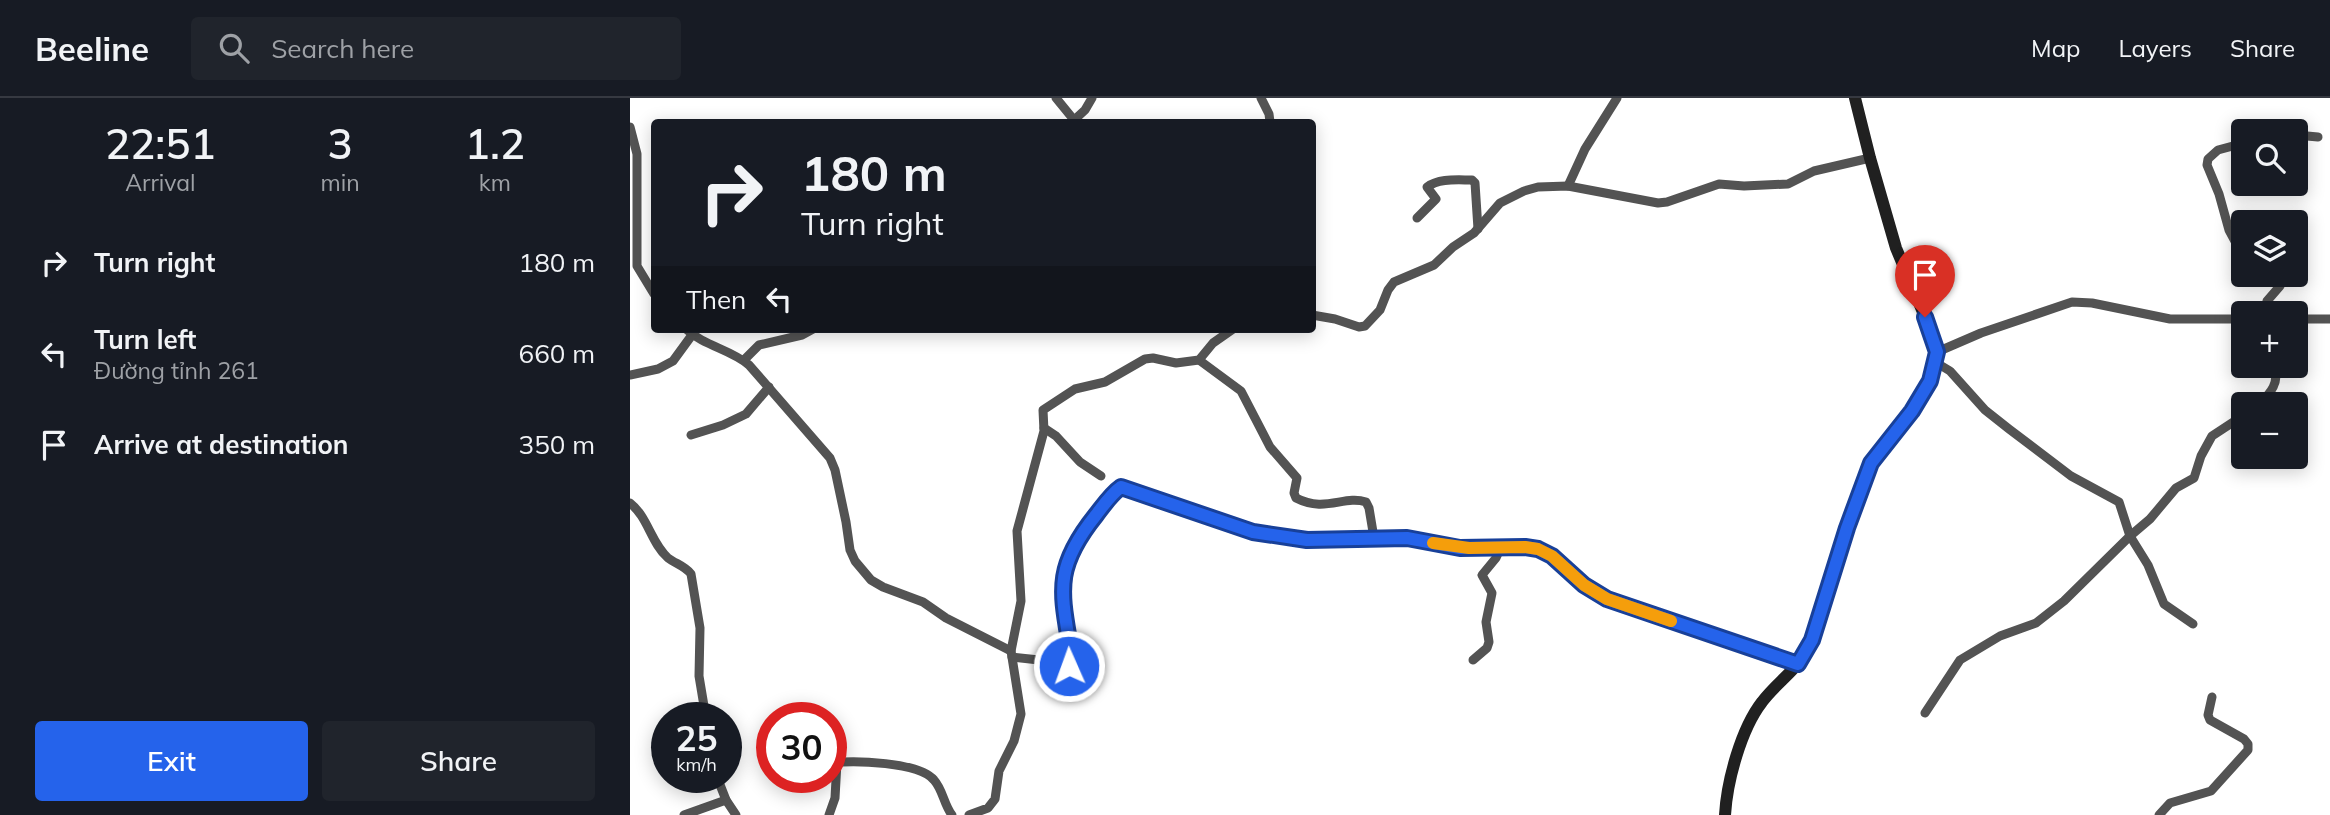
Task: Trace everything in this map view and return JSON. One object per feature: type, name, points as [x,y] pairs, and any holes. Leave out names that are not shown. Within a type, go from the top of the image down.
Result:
[{"type":"main road","points":[[1725,815],[1732,772],[1753,716],[1762,701],[1798,664],[1812,640],[1847,528],[1871,463],[1924,393],[1936,357],[1925,317],[1896,248],[1854,98]]},
{"type":"street","points":[[1056,98],[1072,119]]},
{"type":"street","points":[[1075,119],[1092,98]]},
{"type":"street","points":[[1261,98],[1271,119]]},
{"type":"street","points":[[1568,186],[1585,149],[1618,98]]},
{"type":"street","points":[[630,127],[637,154],[635,273],[651,291]]},
{"type":"street","points":[[2308,136],[2318,137]]},
{"type":"street","points":[[2231,146],[2218,150],[2208,159],[2207,165],[2231,234]]},
{"type":"street","points":[[1316,316],[1364,326],[1380,310],[1394,282],[1434,265],[1478,229],[1491,212],[1511,197],[1538,187],[1568,186],[1658,203],[1719,184],[1788,184],[1814,171],[1870,158]]},
{"type":"street","points":[[1417,218],[1436,199],[1427,187],[1429,185],[1444,180],[1472,180],[1475,183],[1478,229]]},
{"type":"street","points":[[630,228],[638,219]]},
{"type":"street","points":[[2267,301],[2279,287]]},
{"type":"street","points":[[2193,624],[2164,604],[2148,565],[2130,536],[2119,502],[2071,476],[1985,410],[1936,357],[1981,333],[2072,302],[2092,303],[2170,319],[2231,319]]},
{"type":"street","points":[[2308,319],[2330,319]]},
{"type":"street","points":[[630,375],[652,371],[673,361],[688,333]]},
{"type":"street","points":[[691,333],[744,360],[830,458],[835,470],[850,550],[855,561],[871,580],[923,602],[1011,654],[1063,668],[1070,664],[1072,659],[1062,592],[1070,555],[1080,535],[1121,487],[1253,532],[1307,540],[1414,539],[1469,548],[1538,549],[1552,556],[1584,585],[1607,599],[1798,664]]},
{"type":"street","points":[[744,360],[759,345],[806,333]]},
{"type":"street","points":[[969,815],[988,808],[993,802],[997,793],[999,771],[1014,741],[1021,714],[1011,654],[1021,601],[1017,531],[1044,428],[1044,408],[1081,386],[1105,382],[1149,358],[1176,363],[1199,360],[1213,343],[1227,333]]},
{"type":"street","points":[[1199,360],[1243,394],[1272,451],[1297,478],[1294,493],[1296,498],[1319,505],[1360,500],[1366,502],[1374,538]]},
{"type":"street","points":[[691,435],[746,414],[769,387]]},
{"type":"street","points":[[1925,713],[1960,660],[2000,636],[2036,623],[2064,601],[2150,519],[2178,486],[2194,478],[2212,436],[2231,424]]},
{"type":"street","points":[[1044,428],[1056,436],[1080,462],[1101,476]]},
{"type":"street","points":[[630,503],[640,512],[666,556],[691,574],[700,628],[699,676],[703,702]]},
{"type":"street","points":[[1473,660],[1487,648],[1489,642],[1486,622],[1492,593],[1482,575],[1501,547]]},
{"type":"street","points":[[2159,815],[2170,803],[2211,791],[2248,750],[2244,739],[2210,720],[2208,715],[2212,697]]},
{"type":"street","points":[[847,761],[920,771],[934,780],[952,815]]},
{"type":"street","points":[[723,793],[736,815]]},
{"type":"street","points":[[828,815],[835,793]]},
{"type":"street","points":[[684,815],[726,800]]},
{"type":"street","points":[[993,802],[996,815]]},
{"type":"slow traffic","points":[[1433,543],[1460,548],[1538,549],[1563,564],[1595,593],[1671,621]]},
{"type":"route","points":[[1069,666],[1072,659],[1062,583],[1070,555],[1080,535],[1121,487],[1253,532],[1307,540],[1407,538],[1460,548],[1538,549],[1552,556],[1584,585],[1607,599],[1798,664],[1812,640],[1828,584],[1871,463],[1912,411],[1930,381],[1937,352],[1925,317]]}]
